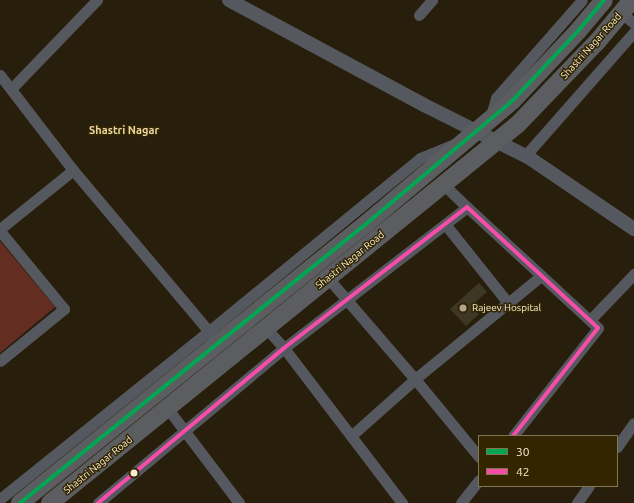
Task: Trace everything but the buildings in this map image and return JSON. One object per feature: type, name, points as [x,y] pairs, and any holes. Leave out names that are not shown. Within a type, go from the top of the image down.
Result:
[{"type":"highway","points":[[20,503],[214,338],[513,100],[578,31],[604,0]]},
{"type":"highway","name":"Shastri Nagar Road","points":[[55,502],[266,328],[497,141],[523,118],[597,42],[629,12]]},
{"type":"highway","points":[[43,484],[55,502]]},
{"type":"street","points":[[11,89],[97,0]]},
{"type":"street","points":[[229,0],[424,105],[477,130],[526,156],[634,229]]},
{"type":"street","points":[[419,15],[432,0]]},
{"type":"street","points":[[477,130],[496,98],[582,0]]},
{"type":"street","points":[[526,156],[634,32]]},
{"type":"street","points":[[0,74],[73,170],[214,338],[0,499]]},
{"type":"street","points":[[0,361],[64,309],[0,230],[73,170]]},
{"type":"street","points":[[444,184],[598,328],[514,435]]},
{"type":"street","points":[[98,503],[184,433],[284,348],[467,207]]},
{"type":"street","points":[[445,224],[508,303]]},
{"type":"street","points":[[590,320],[634,274]]},
{"type":"street","points":[[351,436],[415,379],[541,276]]},
{"type":"street","points":[[328,278],[415,379],[478,456]]},
{"type":"street","points":[[266,328],[284,348],[402,503]]},
{"type":"street","points":[[168,409],[184,433],[239,503]]},
{"type":"street","points":[[618,446],[634,422]]},
{"type":"street","points":[[461,503],[478,481]]},
{"type":"street","points":[[577,503],[588,487]]},
{"type":"shaded area","points":[[0,241],[55,307],[0,353]]},
{"type":"transit line","name":"30","points":[[20,503],[366,224],[513,100],[578,31],[604,0]]},
{"type":"transit line","name":"42","points":[[98,503],[284,348],[467,207],[598,328],[514,435]]},
{"type":"place","name":"Rajeev Hospital","points":[[463,308]]},
{"type":"district","name":"Shastri Nagar","points":[[124,130]]}]
